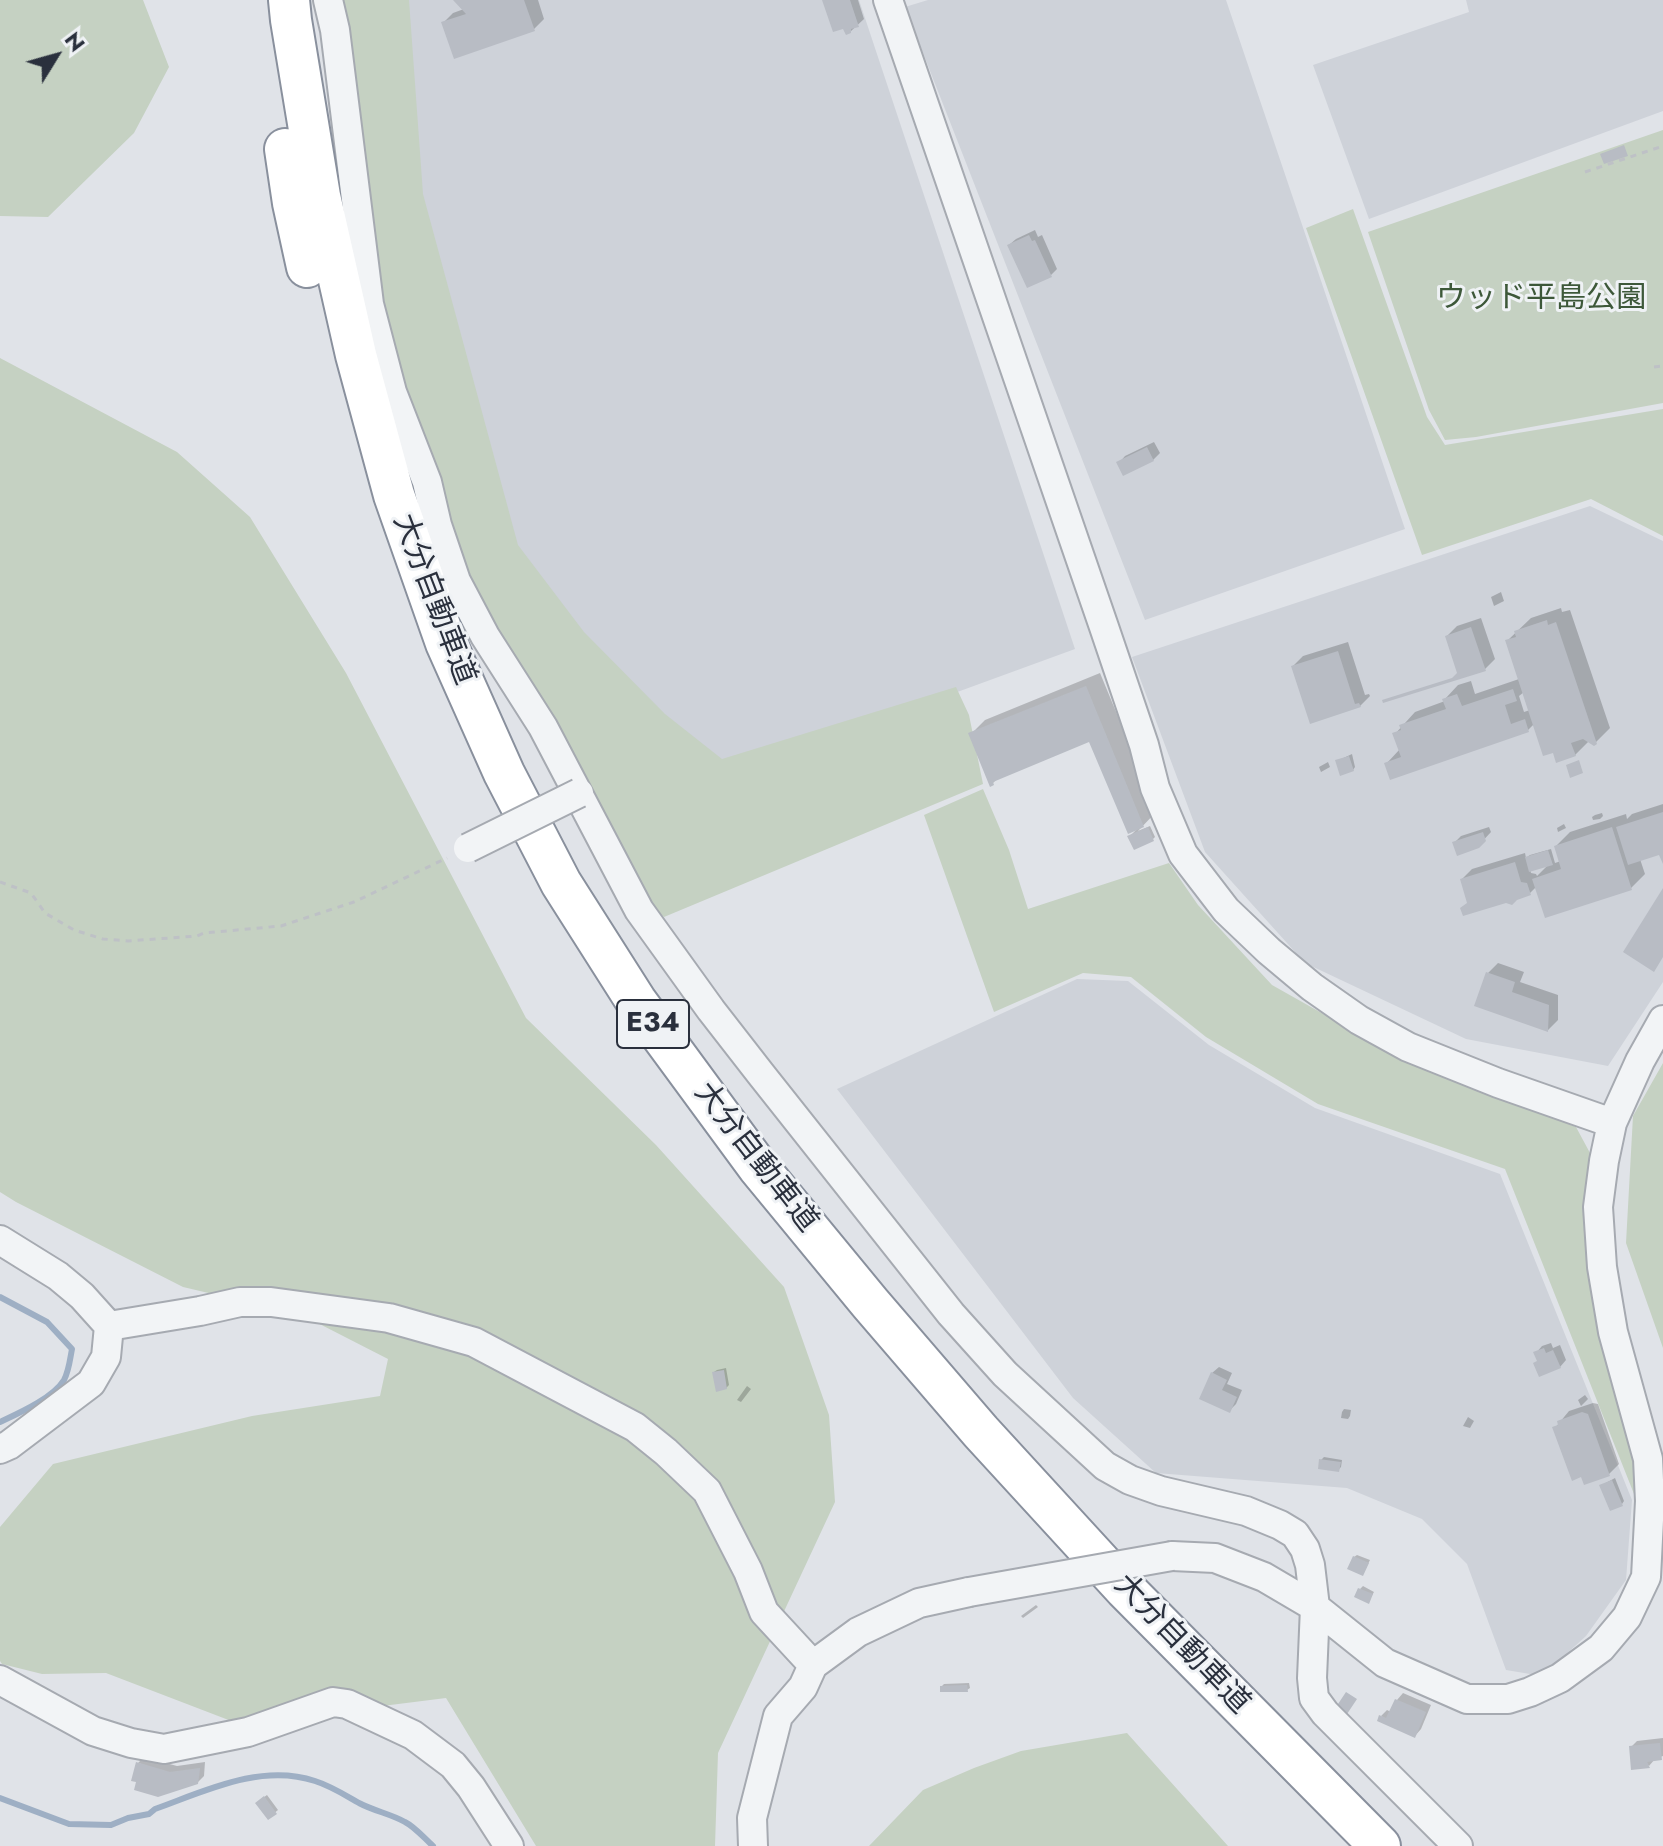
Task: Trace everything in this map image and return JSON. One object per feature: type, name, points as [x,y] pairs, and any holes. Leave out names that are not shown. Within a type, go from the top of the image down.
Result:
[{"type":"highway","name":"大分自動車道","points":[[264,0],[293,203],[329,361],[368,504],[421,651],[478,784],[535,893],[613,1016],[737,1181],[848,1319],[960,1448],[1099,1600],[1342,1846]]},
{"type":"highway","name":"大分自動車道","points":[[289,0],[320,196],[356,355],[394,495],[446,643],[504,773],[561,883],[636,1001],[758,1167],[870,1303],[981,1432],[1125,1589],[1380,1846]]},
{"type":"street","points":[[328,0],[335,30],[369,304],[392,392],[427,482],[437,525],[456,581],[485,636],[543,727],[639,910],[770,1086],[960,1324],[1005,1374],[1105,1466],[1130,1480],[1161,1491],[1246,1511],[1295,1534],[1305,1549],[1310,1565],[1315,1607],[1314,1698],[1325,1713],[1458,1846]]},
{"type":"street","points":[[888,0],[1099,612],[1144,745],[1155,788],[1183,854],[1226,910],[1269,951],[1312,987],[1359,1020],[1408,1047],[1612,1123]]},
{"type":"street","points":[[468,848],[579,793]]},
{"type":"street","points":[[753,1846],[752,1818],[778,1716],[803,1687],[813,1665],[858,1632],[919,1603],[1172,1556],[1215,1558],[1264,1577],[1315,1607],[1385,1663],[1467,1699],[1508,1699],[1560,1678],[1601,1648],[1627,1617],[1646,1577],[1649,1487],[1648,1459],[1613,1332],[1602,1267],[1598,1207],[1612,1123],[1640,1061],[1663,1020]]},
{"type":"street","points":[[0,1240],[58,1276],[82,1296],[109,1326],[106,1357],[91,1383],[0,1449]]},
{"type":"street","points":[[109,1326],[240,1302],[271,1302],[389,1318],[474,1342],[635,1427],[707,1491],[748,1571],[764,1612],[813,1665]]},
{"type":"street","points":[[0,1680],[93,1731],[164,1749],[248,1732],[333,1702],[347,1704],[413,1735],[453,1765],[509,1846]]},
{"type":"path","points":[[1585,172],[1663,146]]},
{"type":"path","points":[[1654,367],[1663,366]]},
{"type":"path","points":[[0,882],[31,893],[45,913],[74,930],[103,939],[128,941],[197,936],[281,926],[354,902],[468,848]]},
{"type":"shaded area","points":[[397,0],[859,0],[1075,649],[700,786],[500,563],[413,248]]},
{"type":"shaded area","points":[[928,0],[1226,0],[1405,529],[1145,620],[905,7]]},
{"type":"shaded area","points":[[1466,0],[1663,0],[1663,111],[1369,219],[1313,65],[1469,12]]},
{"type":"shaded area","points":[[1590,506],[1663,541],[1663,982],[1608,1066],[1466,1039],[1305,963],[1205,852],[1132,657]]},
{"type":"shaded area","points":[[1077,979],[1128,981],[1209,1045],[1315,1108],[1500,1174],[1632,1500],[1626,1580],[1586,1636],[1542,1676],[1506,1670],[1467,1564],[1422,1519],[1347,1488],[1156,1473],[1073,1398],[837,1089]]},
{"type":"green space","points":[[0,0],[143,0],[169,67],[134,133],[48,217],[0,216]]},
{"type":"green space","points":[[337,0],[409,0],[423,194],[518,545],[584,632],[665,714],[722,759],[956,687],[969,715],[983,784],[664,917],[650,905],[479,617],[434,487],[380,308]]},
{"type":"green space","name":"ウッド平島公園","points":[[1663,130],[1663,403],[1445,440],[1429,410],[1368,232]]},
{"type":"green space","points":[[1353,209],[1427,417],[1445,445],[1663,409],[1663,536],[1591,499],[1422,555],[1306,228]]},
{"type":"green space","points":[[0,358],[177,452],[250,517],[346,673],[526,1018],[656,1145],[784,1287],[829,1415],[835,1502],[718,1753],[715,1846],[536,1846],[446,1698],[239,1724],[106,1673],[42,1674],[0,1661],[0,1527],[53,1464],[252,1416],[380,1396],[388,1359],[302,1315],[183,1287],[0,1192]]},
{"type":"green space","points":[[983,789],[1009,850],[1028,909],[1169,863],[1198,905],[1272,985],[1389,1051],[1576,1127],[1590,1153],[1591,1219],[1606,1340],[1641,1494],[1636,1499],[1505,1169],[1318,1104],[1206,1037],[1131,977],[1083,973],[994,1012],[924,815]]},
{"type":"green space","points":[[1663,1063],[1663,1348],[1626,1243],[1633,1116]]},
{"type":"green space","points":[[1127,1733],[1228,1846],[869,1846],[923,1790],[1021,1751]]},
{"type":"building","points":[[453,0],[524,0],[535,31],[454,59],[441,22],[466,14]]},
{"type":"building","points":[[822,0],[850,0],[859,27],[851,29],[851,33],[846,35],[843,29],[833,32]]},
{"type":"building","points":[[1624,145],[1628,156],[1604,164],[1600,154]]},
{"type":"building","points":[[1029,235],[1032,241],[1035,240],[1052,277],[1027,288],[1007,245]]},
{"type":"building","points":[[1147,447],[1154,461],[1123,476],[1116,462]]},
{"type":"building","points":[[1547,620],[1548,625],[1556,622],[1597,744],[1594,746],[1583,739],[1571,743],[1576,756],[1556,763],[1553,753],[1543,756],[1505,640],[1516,637],[1514,631]]},
{"type":"building","points":[[1471,627],[1486,671],[1383,703],[1382,700],[1452,678],[1457,673],[1445,636]]},
{"type":"building","points":[[1338,651],[1355,704],[1359,703],[1361,707],[1310,724],[1291,666]]},
{"type":"building","points":[[1086,686],[1144,827],[1128,834],[1089,742],[993,782],[994,785],[990,787],[968,733]]},
{"type":"building","points":[[1513,689],[1517,701],[1505,705],[1511,724],[1525,719],[1529,732],[1390,780],[1384,763],[1401,757],[1392,733],[1401,730],[1399,725],[1446,709],[1442,699],[1457,694],[1462,706]]},
{"type":"building","points":[[1349,756],[1354,771],[1340,776],[1335,760]]},
{"type":"building","points":[[1579,760],[1583,773],[1570,778],[1566,765]]},
{"type":"building","points":[[1663,812],[1663,864],[1659,855],[1628,865],[1616,827]]},
{"type":"building","points":[[1148,827],[1154,841],[1134,850],[1127,836]]},
{"type":"building","points":[[1612,827],[1632,890],[1545,918],[1532,879],[1561,869],[1554,846]]},
{"type":"building","points":[[1483,832],[1486,841],[1479,848],[1457,856],[1452,842]]},
{"type":"building","points":[[1548,850],[1553,865],[1529,872],[1525,857]]},
{"type":"building","points":[[1515,862],[1521,882],[1527,883],[1531,895],[1512,905],[1506,903],[1463,916],[1460,908],[1467,903],[1460,879]]},
{"type":"building","points":[[1663,888],[1663,957],[1654,972],[1623,952]]},
{"type":"building","points":[[1486,972],[1515,982],[1512,992],[1549,1005],[1548,1032],[1474,1006]]},
{"type":"building","points":[[1544,1348],[1546,1353],[1553,1350],[1561,1368],[1539,1377],[1533,1363],[1537,1361],[1533,1352]]},
{"type":"building","points":[[724,1370],[727,1389],[716,1392],[712,1372]]},
{"type":"building","points":[[1211,1372],[1227,1380],[1222,1390],[1237,1397],[1230,1413],[1199,1399]]},
{"type":"building","points":[[1582,1412],[1588,1414],[1610,1476],[1584,1485],[1581,1477],[1572,1481],[1552,1427],[1558,1425],[1557,1421]]},
{"type":"building","points":[[1319,1459],[1341,1462],[1339,1472],[1318,1469]]},
{"type":"building","points":[[1612,1480],[1623,1506],[1610,1511],[1599,1485]]},
{"type":"building","points":[[1353,1556],[1369,1563],[1363,1576],[1347,1569]]},
{"type":"building","points":[[1358,1588],[1373,1594],[1369,1604],[1354,1597]]},
{"type":"building","points":[[967,1685],[968,1692],[940,1692],[940,1686]]},
{"type":"building","points":[[1346,1692],[1357,1699],[1347,1714],[1336,1707]]},
{"type":"building","points":[[1395,1699],[1426,1712],[1415,1738],[1377,1721],[1379,1715],[1386,1718]]},
{"type":"building","points":[[1660,1743],[1662,1760],[1647,1762],[1650,1768],[1631,1770],[1629,1746]]},
{"type":"building","points":[[136,1762],[170,1772],[200,1768],[198,1784],[158,1797],[134,1790],[136,1782],[131,1781]]},
{"type":"building","points":[[264,1796],[277,1814],[268,1820],[255,1803]]},
{"type":"waterway","points":[[0,1297],[47,1322],[72,1349],[67,1373],[59,1387],[0,1422]]},
{"type":"waterway","points":[[0,1798],[69,1824],[111,1825],[149,1814],[213,1787],[254,1777],[295,1776],[321,1783],[365,1806],[400,1819],[433,1846]]}]
